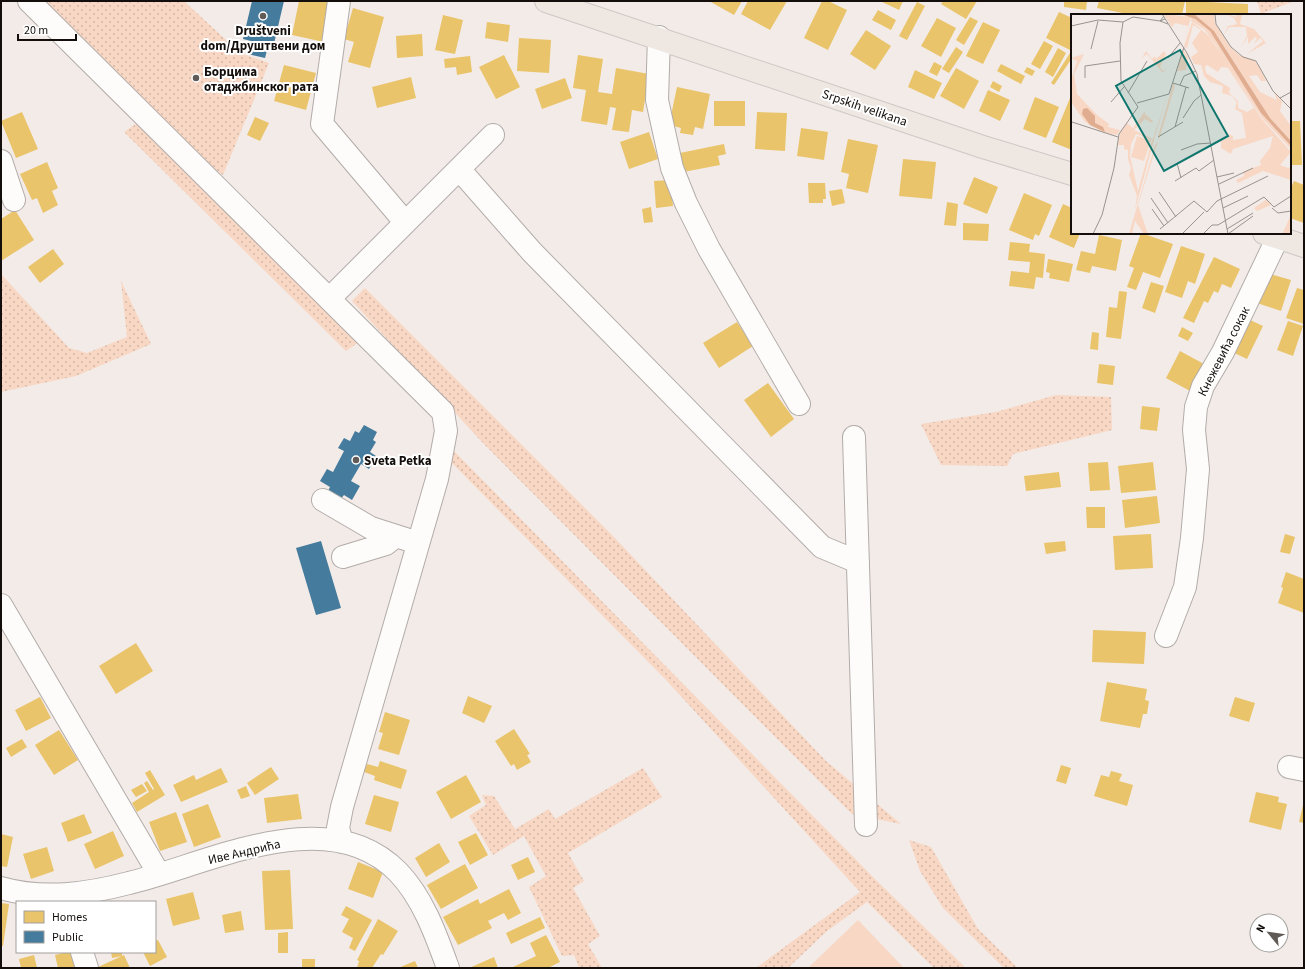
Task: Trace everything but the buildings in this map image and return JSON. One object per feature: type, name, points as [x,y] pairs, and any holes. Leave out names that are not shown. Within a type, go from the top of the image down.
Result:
[{"type":"main road","name":"Srpskih velikana","points":[[546,1],[659,37],[983,147],[1071,174]]},
{"type":"main road","points":[[1271,235],[1304,246]]},
{"type":"street","points":[[29,1],[443,412],[446,431],[437,479],[342,807],[338,828],[342,842]]},
{"type":"street","points":[[339,1],[322,124],[406,222]]},
{"type":"street","points":[[659,37],[657,100],[672,168],[686,203],[709,248],[799,404]]},
{"type":"street","points":[[329,299],[493,135]]},
{"type":"street","points":[[1,161],[14,200]]},
{"type":"street","points":[[459,169],[532,252],[822,547],[858,562]]},
{"type":"street","name":"Кнежевића сокак","points":[[1166,636],[1185,587],[1192,538],[1198,470],[1194,430],[1196,407],[1203,386],[1223,352],[1271,235]]},
{"type":"street","points":[[854,437],[866,825]]},
{"type":"street","points":[[323,500],[371,528],[418,543]]},
{"type":"street","points":[[343,558],[386,544],[396,536]]},
{"type":"street","points":[[1,605],[159,874]]},
{"type":"street","name":"Иве Андрића","points":[[1,888],[28,894],[69,898],[130,883],[233,851],[274,842],[310,840],[342,842],[371,852],[398,872],[411,887],[422,905],[448,968]]},
{"type":"street","points":[[82,953],[87,968]]},
{"type":"shaded area","points":[[40,1],[184,1],[240,53],[269,63],[223,175],[214,169]]},
{"type":"shaded area","points":[[1257,1],[1294,1],[1261,14]]},
{"type":"shaded area","points":[[140,121],[359,342],[346,351],[124,132]]},
{"type":"shaded area","points":[[1,274],[69,348],[87,353],[127,337],[121,281],[151,344],[76,376],[1,392]]},
{"type":"shaded area","points":[[365,288],[611,534],[826,761],[901,824],[852,814],[817,779],[482,442],[352,301]]},
{"type":"shaded area","points":[[1056,395],[1111,397],[1112,430],[1013,454],[1007,466],[941,465],[921,424],[996,412]]},
{"type":"shaded area","points":[[451,448],[875,879],[966,968],[934,968],[867,902],[827,931],[788,968],[756,968],[860,892],[668,682],[448,459]]},
{"type":"shaded area","points":[[643,768],[662,797],[568,853],[584,881],[573,888],[600,936],[588,944],[602,968],[579,968],[574,955],[562,956],[529,887],[546,876],[524,836],[493,855],[469,816],[486,805],[482,795],[494,796],[515,829],[549,809],[555,819]]},
{"type":"shaded area","points":[[909,840],[931,847],[978,929],[1018,968],[1004,968],[943,908],[920,871]]},
{"type":"shaded area","points":[[858,920],[904,968],[808,968]]},
{"type":"place","name":"Društveni dom/Друштвени дом","points":[[263,16]]},
{"type":"place","name":"Борцима отаджбинског рата","points":[[196,78]]},
{"type":"place","name":"Sveta Petka","points":[[356,460]]}]
